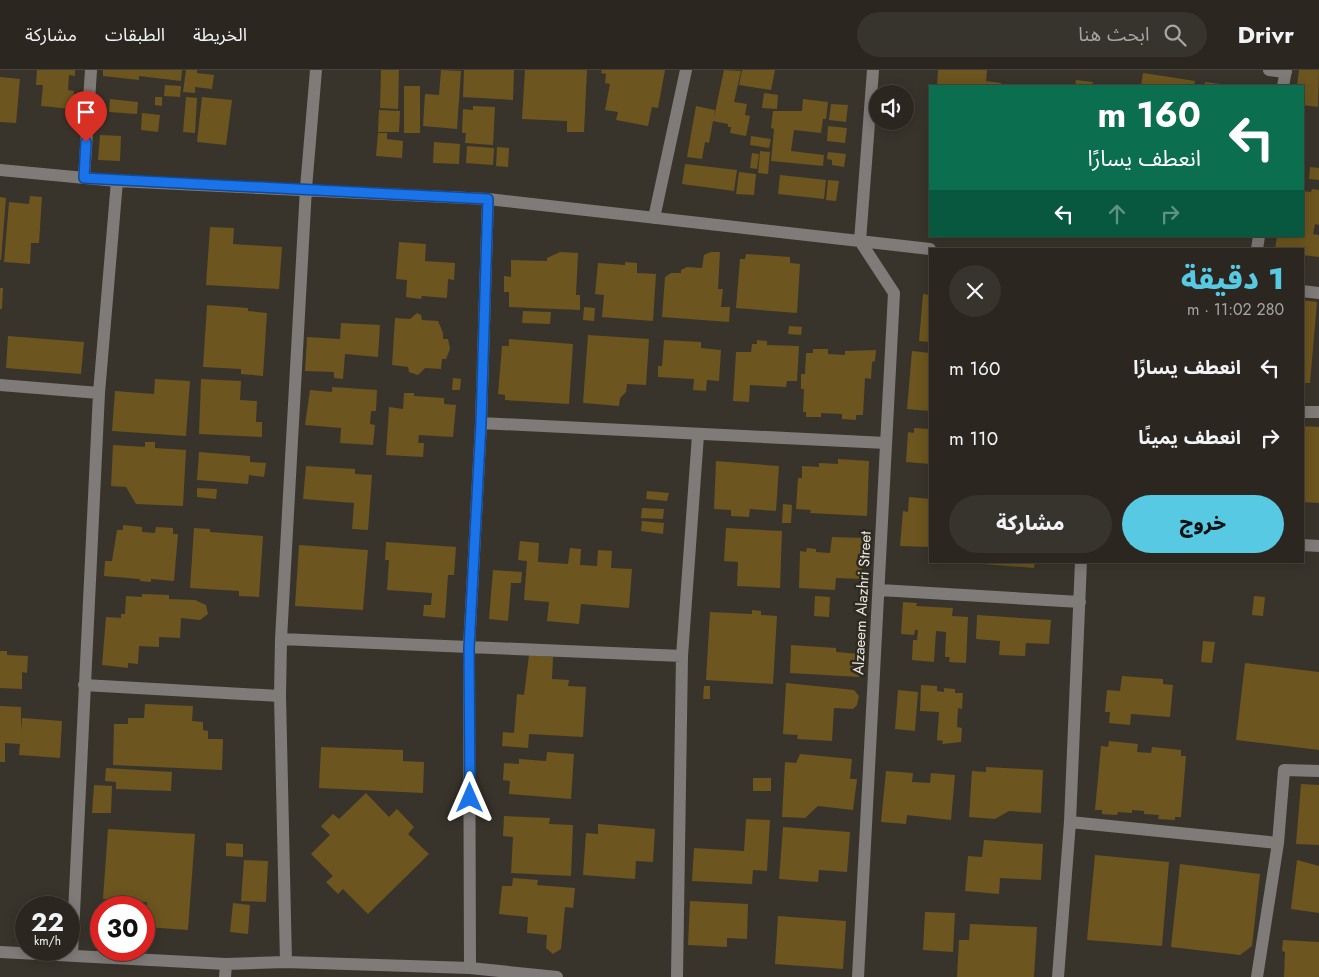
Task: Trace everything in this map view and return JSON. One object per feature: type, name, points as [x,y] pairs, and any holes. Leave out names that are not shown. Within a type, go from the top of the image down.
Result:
[{"type":"street","points":[[84,178],[91,70]]},
{"type":"street","points":[[286,962],[280,696],[281,639],[306,188],[316,70]]},
{"type":"street","points":[[654,218],[686,70]]},
{"type":"street","points":[[860,241],[873,70]]},
{"type":"street","points":[[1269,70],[1286,71],[1283,85]]},
{"type":"street","points":[[0,170],[117,181],[306,188],[488,199],[929,249]]},
{"type":"street","points":[[75,896],[99,393],[117,181]]},
{"type":"street","points":[[470,968],[469,648],[481,423],[488,199]]},
{"type":"street","name":"Alzaeem Alazhri Street","points":[[858,977],[880,590],[894,293],[860,241]]},
{"type":"street","points":[[1304,291],[1319,293]]},
{"type":"street","points":[[0,385],[99,393]]},
{"type":"street","points":[[1304,412],[1319,412]]},
{"type":"street","points":[[481,423],[886,444]]},
{"type":"street","points":[[678,977],[682,656],[698,435]]},
{"type":"street","points":[[1304,545],[1319,546]]},
{"type":"street","points":[[1058,977],[1070,822],[1081,563]]},
{"type":"street","points":[[880,590],[1080,602]]},
{"type":"street","points":[[281,639],[682,656]]},
{"type":"street","points":[[84,685],[280,696]]},
{"type":"street","points":[[1257,977],[1278,843],[1284,770],[1319,771]]},
{"type":"street","points":[[1070,822],[1278,843]]},
{"type":"street","points":[[0,952],[15,953]]},
{"type":"street","points":[[80,955],[226,964],[286,962],[420,972],[470,968],[557,977]]},
{"type":"street","points":[[225,977],[226,964]]},
{"type":"building","points":[[37,70],[75,70],[75,76],[69,75],[68,90],[74,91],[72,109],[41,106],[43,85],[36,85]]},
{"type":"building","points":[[103,70],[182,70],[181,81],[139,76],[139,80],[103,76]]},
{"type":"building","points":[[186,70],[197,70],[197,73],[214,75],[212,89],[195,87],[195,93],[183,92]]},
{"type":"building","points":[[381,70],[399,70],[398,109],[380,108]]},
{"type":"building","points":[[441,70],[461,71],[457,129],[423,126],[425,94],[439,95]]},
{"type":"building","points":[[464,70],[514,70],[513,100],[463,97]]},
{"type":"building","points":[[525,70],[587,70],[584,132],[567,132],[567,121],[522,119]]},
{"type":"building","points":[[602,70],[665,70],[658,108],[652,107],[648,126],[616,120],[618,112],[605,110],[610,84],[605,83],[606,74],[601,73]]},
{"type":"building","points":[[724,70],[741,71],[734,102],[747,104],[745,115],[750,116],[746,136],[730,133],[731,127],[728,127],[728,124],[713,121],[709,143],[705,142],[702,159],[687,157],[696,106],[715,110],[714,118]]},
{"type":"building","points":[[742,70],[775,70],[771,90],[739,85]]},
{"type":"building","points":[[938,70],[987,70],[986,81],[1001,83],[1001,85],[937,85]]},
{"type":"building","points":[[1299,70],[1319,70],[1318,107],[1304,105],[1304,85],[1297,85]]},
{"type":"building","points":[[1143,73],[1195,81],[1194,85],[1141,85]]},
{"type":"building","points":[[0,77],[20,79],[16,123],[0,122]]},
{"type":"building","points":[[1076,80],[1093,82],[1092,85],[1075,85]]},
{"type":"building","points":[[1205,82],[1229,85],[1204,85]]},
{"type":"building","points":[[165,85],[181,86],[180,97],[164,96]]},
{"type":"building","points":[[404,86],[420,86],[420,133],[404,133]]},
{"type":"building","points":[[764,93],[778,95],[777,109],[762,108]]},
{"type":"building","points":[[155,97],[162,97],[162,106],[155,105]]},
{"type":"building","points":[[186,97],[197,98],[195,133],[183,132]]},
{"type":"building","points":[[202,97],[232,100],[226,145],[197,142]]},
{"type":"building","points":[[110,99],[138,102],[137,114],[109,112]]},
{"type":"building","points":[[803,99],[828,102],[826,119],[823,119],[821,133],[794,130],[791,151],[824,155],[823,166],[771,161],[774,129],[771,128],[773,111],[802,111]]},
{"type":"building","points":[[831,104],[848,105],[846,122],[829,120]]},
{"type":"building","points":[[473,106],[495,107],[493,145],[465,143],[466,133],[462,133],[463,109],[473,110]]},
{"type":"building","points":[[379,110],[400,111],[399,132],[378,132]]},
{"type":"building","points":[[142,113],[160,115],[158,132],[141,130]]},
{"type":"building","points":[[828,126],[847,128],[845,143],[827,141]]},
{"type":"building","points":[[378,133],[387,133],[387,139],[403,141],[402,158],[376,156]]},
{"type":"building","points":[[100,135],[121,136],[120,161],[98,160]]},
{"type":"building","points":[[751,136],[771,139],[769,148],[750,145]]},
{"type":"building","points":[[434,142],[460,144],[459,164],[433,163]]},
{"type":"building","points":[[467,146],[494,148],[493,165],[466,163]]},
{"type":"building","points":[[497,147],[509,148],[508,167],[496,166]]},
{"type":"building","points":[[760,151],[770,152],[768,174],[758,173]]},
{"type":"building","points":[[828,152],[846,154],[844,167],[832,165],[832,160],[827,159]]},
{"type":"building","points":[[752,153],[759,154],[757,169],[750,168]]},
{"type":"building","points":[[685,164],[737,170],[734,191],[682,184]]},
{"type":"building","points":[[1310,167],[1319,168],[1319,180],[1309,179]]},
{"type":"building","points":[[739,172],[756,174],[754,195],[736,194]]},
{"type":"building","points":[[780,175],[826,180],[824,199],[778,194]]},
{"type":"building","points":[[828,180],[839,181],[836,201],[826,200]]},
{"type":"building","points":[[1312,189],[1319,190],[1319,225],[1315,224],[1313,234],[1319,235],[1319,257],[1304,255],[1304,248],[1275,248],[1277,237],[1304,237],[1304,191],[1311,192]]},
{"type":"building","points":[[30,196],[42,197],[39,243],[31,243],[30,264],[4,262],[9,202],[29,204]]},
{"type":"building","points":[[0,197],[6,198],[1,260],[0,260]]},
{"type":"building","points":[[210,227],[234,228],[233,244],[282,247],[279,289],[206,285]]},
{"type":"building","points":[[399,242],[426,244],[425,261],[455,263],[454,280],[448,279],[447,298],[422,296],[421,299],[406,297],[407,280],[396,279]]},
{"type":"building","points":[[560,252],[578,253],[576,295],[580,295],[580,310],[509,307],[509,292],[504,292],[504,276],[511,277],[511,260],[547,261],[547,258]]},
{"type":"building","points":[[711,252],[720,252],[718,289],[723,289],[721,307],[730,307],[729,322],[662,317],[665,277],[671,273],[681,273],[681,270],[687,267],[702,268],[704,255]]},
{"type":"building","points":[[746,254],[790,257],[790,263],[800,264],[797,313],[736,308],[740,259],[745,259]]},
{"type":"building","points":[[625,262],[637,263],[637,273],[656,274],[653,321],[602,317],[604,295],[595,294],[598,263],[625,265]]},
{"type":"building","points":[[0,288],[3,288],[2,309],[0,309]]},
{"type":"building","points":[[923,294],[929,295],[929,342],[919,341]]},
{"type":"building","points":[[1304,300],[1317,302],[1310,383],[1304,383]]},
{"type":"building","points":[[207,305],[248,308],[248,311],[267,313],[263,376],[241,374],[241,369],[203,367]]},
{"type":"building","points":[[584,307],[595,308],[594,321],[583,320]]},
{"type":"building","points":[[523,311],[551,312],[550,324],[522,323]]},
{"type":"building","points":[[417,313],[421,315],[422,320],[438,321],[443,333],[443,339],[448,339],[450,349],[446,359],[442,359],[441,369],[425,368],[418,375],[409,372],[408,367],[392,365],[395,318],[410,319]]},
{"type":"building","points":[[341,323],[380,325],[378,357],[345,354],[343,379],[334,378],[334,372],[305,371],[307,337],[340,339]]},
{"type":"building","points":[[789,326],[802,327],[801,335],[788,334]]},
{"type":"building","points":[[588,335],[649,339],[646,385],[627,384],[626,392],[620,398],[619,406],[583,403]]},
{"type":"building","points":[[8,336],[84,342],[81,374],[6,368]]},
{"type":"building","points":[[509,339],[573,344],[569,404],[505,400],[505,395],[498,394],[502,346],[509,346]]},
{"type":"building","points":[[664,340],[701,342],[701,348],[721,350],[719,381],[707,380],[706,391],[693,390],[694,379],[658,377],[658,366],[662,366]]},
{"type":"building","points":[[757,340],[767,341],[767,345],[799,346],[797,381],[787,381],[786,387],[750,385],[749,402],[733,401],[736,352],[751,352],[752,344],[757,344]]},
{"type":"building","points":[[813,349],[828,349],[828,354],[845,355],[845,351],[876,350],[875,361],[872,362],[871,379],[865,378],[863,415],[856,415],[856,420],[842,419],[842,414],[821,413],[821,417],[806,417],[806,412],[803,412],[804,389],[801,389],[801,374],[805,374],[806,353],[813,353]]},
{"type":"building","points":[[912,351],[929,353],[929,411],[907,409]]},
{"type":"building","points":[[453,378],[461,379],[460,390],[452,390]]},
{"type":"building","points":[[155,379],[190,381],[186,436],[112,431],[115,391],[154,394]]},
{"type":"building","points":[[201,379],[241,381],[240,400],[257,401],[256,422],[262,422],[262,437],[199,434]]},
{"type":"building","points":[[332,387],[377,390],[376,411],[371,411],[370,424],[375,425],[373,445],[340,443],[341,428],[305,425],[310,390],[332,392]]},
{"type":"building","points":[[404,393],[414,393],[414,396],[444,398],[444,404],[456,405],[453,437],[419,435],[418,443],[424,443],[423,457],[386,455],[389,407],[403,409]]},
{"type":"building","points":[[1304,426],[1319,427],[1319,503],[1304,502]]},
{"type":"building","points":[[914,428],[929,429],[929,464],[906,462],[908,432],[914,433]]},
{"type":"building","points":[[145,442],[155,442],[155,448],[186,450],[183,506],[136,504],[126,487],[111,486],[113,445],[145,447]]},
{"type":"building","points":[[199,452],[250,456],[250,462],[266,463],[264,477],[249,475],[248,484],[197,480]]},
{"type":"building","points":[[838,459],[869,461],[867,516],[810,513],[811,510],[796,509],[798,478],[802,478],[802,466],[819,467],[819,463],[838,464]]},
{"type":"building","points":[[716,461],[779,466],[776,511],[750,509],[749,517],[731,516],[731,510],[714,509]]},
{"type":"building","points":[[306,466],[355,469],[355,474],[372,475],[368,530],[352,529],[354,503],[303,499]]},
{"type":"building","points":[[197,488],[217,489],[216,499],[197,497]]},
{"type":"building","points":[[647,491],[669,493],[667,501],[646,499]]},
{"type":"building","points":[[909,497],[929,499],[928,547],[900,546],[903,511],[908,512]]},
{"type":"building","points":[[783,504],[792,505],[791,523],[782,523]]},
{"type":"building","points":[[642,508],[664,509],[663,519],[641,518]]},
{"type":"building","points":[[642,521],[664,523],[663,534],[641,531]]},
{"type":"building","points":[[123,525],[142,527],[142,532],[155,533],[156,527],[173,528],[173,534],[178,534],[174,581],[151,579],[151,582],[140,581],[140,579],[104,576],[105,561],[112,561],[117,530],[123,530]]},
{"type":"building","points":[[194,528],[210,529],[210,532],[263,536],[259,597],[239,596],[239,591],[190,588]]},
{"type":"building","points":[[726,528],[782,531],[780,588],[737,586],[738,562],[724,561]]},
{"type":"building","points":[[832,537],[863,538],[861,579],[836,578],[835,590],[799,588],[800,551],[806,552],[807,548],[816,549],[816,552],[830,553]]},
{"type":"building","points":[[520,541],[539,543],[538,562],[568,564],[570,548],[581,549],[580,565],[597,566],[598,550],[612,551],[611,568],[632,569],[629,608],[581,604],[579,624],[547,621],[549,602],[524,600],[527,561],[518,560]]},
{"type":"building","points":[[386,542],[456,547],[454,575],[448,575],[445,618],[423,616],[424,605],[431,605],[432,593],[387,590],[389,560],[385,560]]},
{"type":"building","points":[[299,545],[368,550],[363,610],[295,606]]},
{"type":"building","points":[[983,563],[1035,563],[1034,568]]},
{"type":"building","points":[[493,570],[522,572],[521,583],[511,583],[508,621],[489,619]]},
{"type":"building","points":[[142,594],[169,595],[169,599],[195,600],[206,605],[208,614],[200,620],[181,618],[180,638],[159,637],[159,647],[139,646],[138,664],[128,663],[128,668],[102,665],[106,617],[121,618],[121,614],[125,614],[126,596],[142,597]]},
{"type":"building","points":[[815,596],[830,597],[829,617],[814,616]]},
{"type":"building","points":[[1254,596],[1265,597],[1263,616],[1252,615]]},
{"type":"building","points":[[903,602],[917,603],[916,606],[953,608],[952,616],[968,617],[966,663],[949,662],[950,657],[945,657],[946,632],[936,631],[934,662],[912,660],[913,640],[917,640],[918,630],[915,630],[914,635],[901,634]]},
{"type":"building","points":[[752,610],[761,611],[761,615],[777,616],[773,684],[706,680],[710,612],[752,614]]},
{"type":"building","points":[[977,615],[1051,620],[1049,644],[1026,643],[1025,656],[999,655],[1000,641],[976,639]]},
{"type":"building","points":[[1203,641],[1215,642],[1212,663],[1201,662]]},
{"type":"building","points":[[791,645],[836,648],[836,652],[860,654],[859,677],[790,673]]},
{"type":"building","points":[[0,651],[7,651],[7,655],[28,656],[27,673],[22,672],[22,689],[0,688]]},
{"type":"building","points":[[529,655],[553,657],[552,679],[569,680],[568,686],[586,687],[583,737],[529,734],[528,748],[502,746],[503,732],[514,733],[517,694],[524,695]]},
{"type":"building","points":[[1245,663],[1319,672],[1319,750],[1236,740]]},
{"type":"building","points":[[1122,676],[1163,679],[1163,684],[1173,685],[1170,717],[1131,714],[1130,725],[1109,723],[1110,712],[1105,712],[1107,690],[1120,691]]},
{"type":"building","points":[[786,683],[854,690],[859,696],[857,705],[853,709],[834,708],[832,741],[797,739],[798,735],[783,734]]},
{"type":"building","points":[[921,685],[937,686],[937,691],[944,692],[944,688],[955,689],[955,693],[963,693],[962,709],[958,708],[957,727],[962,728],[961,742],[942,744],[943,741],[937,740],[939,712],[920,711]]},
{"type":"building","points":[[704,686],[710,686],[710,699],[703,699]]},
{"type":"building","points":[[898,690],[918,692],[915,731],[895,729]]},
{"type":"building","points":[[145,704],[193,706],[192,721],[203,722],[203,730],[208,731],[208,739],[223,739],[222,770],[113,765],[114,724],[128,724],[128,718],[144,718]]},
{"type":"building","points":[[0,706],[21,707],[21,731],[22,718],[62,721],[60,758],[19,755],[20,744],[5,743],[5,762],[0,762]]},
{"type":"building","points":[[1109,741],[1138,744],[1137,752],[1151,753],[1152,747],[1181,750],[1181,756],[1186,756],[1181,817],[1175,817],[1175,820],[1158,819],[1159,815],[1144,814],[1144,811],[1132,810],[1132,813],[1118,812],[1117,815],[1102,814],[1102,810],[1095,810],[1101,746],[1108,747]]},
{"type":"building","points":[[321,747],[403,750],[403,761],[424,762],[423,793],[319,788]]},
{"type":"building","points":[[547,752],[574,754],[571,799],[509,794],[510,781],[503,780],[504,763],[519,764],[519,759],[546,761]]},
{"type":"building","points":[[800,754],[852,759],[850,779],[857,779],[853,810],[818,806],[805,818],[782,817],[785,762],[796,763]]},
{"type":"building","points":[[986,767],[1043,770],[1041,813],[1009,811],[995,819],[969,817],[972,771],[986,772]]},
{"type":"building","points":[[106,768],[172,772],[171,791],[116,789],[116,782],[105,781]]},
{"type":"building","points":[[886,771],[913,773],[912,782],[930,783],[931,773],[955,775],[951,820],[907,815],[906,824],[881,822]]},
{"type":"building","points":[[753,778],[771,778],[771,791],[753,791]]},
{"type":"building","points":[[1301,784],[1319,785],[1319,845],[1296,844]]},
{"type":"building","points":[[94,785],[112,786],[111,813],[92,813]]},
{"type":"building","points":[[366,793],[389,817],[397,809],[414,827],[408,834],[429,854],[368,914],[343,889],[338,894],[326,882],[333,876],[311,854],[330,835],[321,826],[333,814],[339,819]]},
{"type":"building","points":[[504,816],[550,818],[549,824],[573,825],[571,876],[511,873],[513,837],[503,836]]},
{"type":"building","points":[[746,819],[770,820],[767,871],[753,870],[752,884],[692,881],[694,848],[744,851]]},
{"type":"building","points":[[598,824],[655,829],[653,862],[636,861],[635,879],[583,875],[586,833],[598,834]]},
{"type":"building","points":[[783,827],[850,832],[847,872],[819,870],[818,882],[779,879]]},
{"type":"building","points":[[108,829],[195,834],[188,930],[155,928],[155,896],[103,896]]},
{"type":"building","points":[[984,840],[1043,844],[1041,880],[1000,878],[999,894],[965,891],[968,856],[982,857]]},
{"type":"building","points":[[226,843],[243,844],[243,857],[226,856]]},
{"type":"building","points":[[1095,855],[1169,862],[1162,946],[1087,940]]},
{"type":"building","points":[[244,860],[268,861],[266,902],[241,901]]},
{"type":"building","points":[[1297,860],[1319,866],[1319,913],[1291,909]]},
{"type":"building","points":[[1180,864],[1260,874],[1252,946],[1240,955],[1171,947]]},
{"type":"building","points":[[513,878],[538,880],[537,885],[575,888],[573,908],[565,907],[561,949],[553,954],[546,948],[547,935],[527,933],[528,917],[499,914],[502,886],[512,886]]},
{"type":"building","points":[[690,901],[748,904],[747,939],[727,938],[727,947],[688,945]]},
{"type":"building","points":[[233,903],[250,905],[248,934],[230,932]]},
{"type":"building","points":[[925,912],[955,913],[953,952],[923,950]]},
{"type":"building","points":[[778,916],[846,921],[843,969],[775,964]]},
{"type":"building","points":[[970,924],[1037,927],[1034,977],[957,977],[959,940],[969,940]]},
{"type":"building","points":[[1283,940],[1319,942],[1319,977],[1284,977],[1285,952],[1282,951]]},
{"type":"route","points":[[86,142],[84,178],[117,181],[306,188],[488,199],[481,423],[469,648],[470,798]]}]
